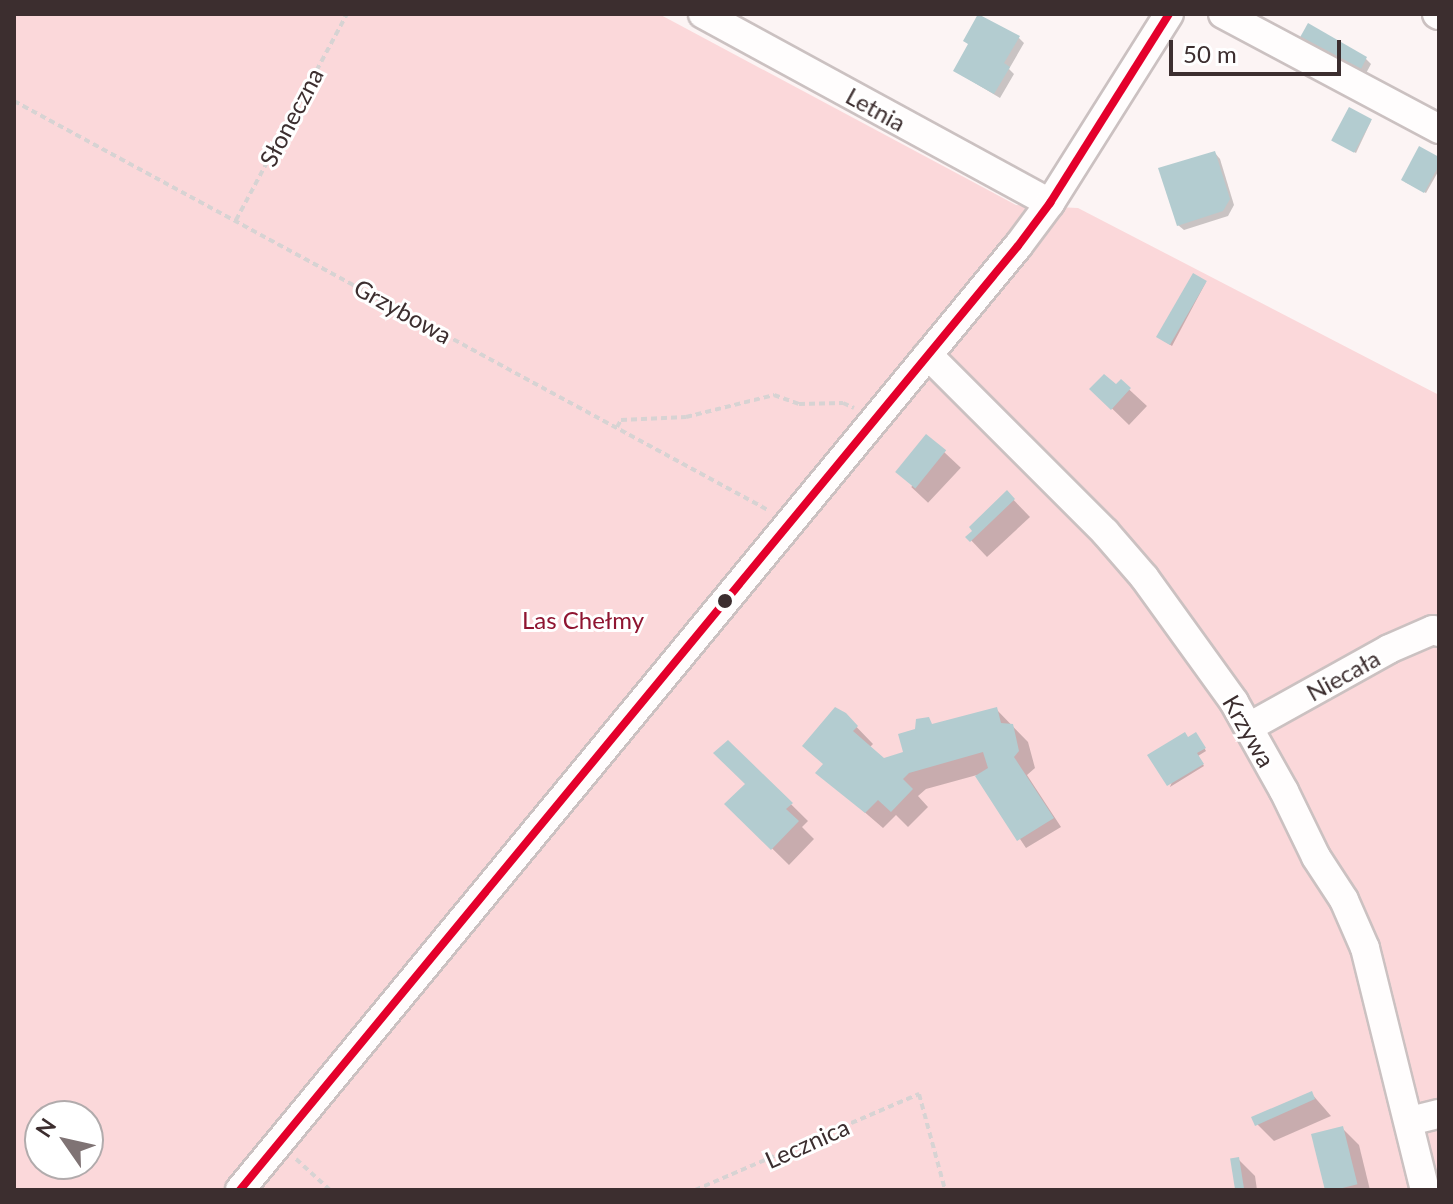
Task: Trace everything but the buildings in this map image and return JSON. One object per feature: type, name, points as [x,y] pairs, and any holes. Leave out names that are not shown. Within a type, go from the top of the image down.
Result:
[{"type":"street","name":"Letnia","points":[[703,14],[1050,203]]},
{"type":"street","points":[[240,1190],[791,523],[1050,203],[1169,14]]},
{"type":"street","points":[[1223,14],[1439,129]]},
{"type":"street","name":"Krzywa","points":[[928,355],[1063,487],[1135,566],[1201,653],[1249,727],[1316,857],[1344,900],[1365,948],[1383,1032],[1410,1121],[1425,1190]]},
{"type":"street","name":"Niecała","points":[[1249,727],[1389,649],[1433,630],[1439,632]]},
{"type":"street","points":[[1410,1121],[1439,1114]]},
{"type":"path","name":"Słoneczna","points":[[236,220],[347,14]]},
{"type":"path","name":"Grzybowa","points":[[14,101],[791,523]]},
{"type":"path","points":[[617,427],[621,420],[686,417],[774,395],[799,404],[843,403],[864,409]]},
{"type":"path","name":"Lecznica","points":[[695,1190],[919,1094],[945,1190]]},
{"type":"path","points":[[278,1143],[330,1190]]},
{"type":"green space","name":"Las Chełmy","points":[[14,14],[659,14],[1016,205],[1078,208],[1439,395],[1439,1190],[14,1190]]},
{"type":"transit line","points":[[240,1190],[1018,246],[1050,203],[1169,14]]}]
